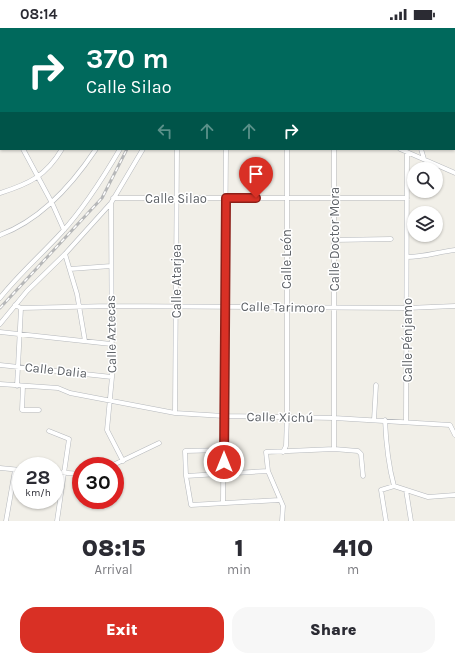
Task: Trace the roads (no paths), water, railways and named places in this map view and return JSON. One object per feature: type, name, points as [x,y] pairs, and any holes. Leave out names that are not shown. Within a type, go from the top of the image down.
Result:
[{"type":"street","points":[[24,150],[52,203],[64,230]]},
{"type":"street","points":[[0,192],[38,177],[54,163],[61,150]]},
{"type":"street","points":[[0,235],[14,230],[52,203],[78,174],[95,150]]},
{"type":"street","points":[[0,298],[12,283],[64,230],[102,180],[119,150]]},
{"type":"street","points":[[0,324],[26,291],[65,254],[111,203],[142,150]]},
{"type":"street","name":"Calle Atarjea","points":[[175,413],[177,150]]},
{"type":"street","points":[[223,502],[226,150]]},
{"type":"street","name":"Calle León","points":[[283,452],[286,446],[287,417],[287,150]]},
{"type":"street","name":"Calle Doctor Mora","points":[[334,150],[334,449]]},
{"type":"street","points":[[402,150],[455,174]]},
{"type":"street","points":[[422,150],[424,160]]},
{"type":"street","name":"Calle Pénjamo","points":[[407,152],[407,162]]},
{"type":"street","name":"Calle Silao","points":[[113,198],[407,198]]},
{"type":"street","name":"Calle Pénjamo","points":[[406,422],[407,198]]},
{"type":"street","name":"Calle Aztecas","points":[[111,203],[110,306],[112,377],[107,430],[121,457]]},
{"type":"street","points":[[334,240],[391,239]]},
{"type":"street","points":[[407,257],[422,257],[437,252],[455,250]]},
{"type":"street","points":[[65,254],[80,307],[85,341]]},
{"type":"street","points":[[70,269],[111,266]]},
{"type":"street","points":[[15,305],[21,308],[17,386]]},
{"type":"street","name":"Calle Tarimoro","points":[[21,308],[110,306],[286,306],[407,308],[455,306]]},
{"type":"street","points":[[0,332],[111,344]]},
{"type":"street","name":"Calle Dalia","points":[[0,365],[112,377]]},
{"type":"street","name":"Calle Xichú","points":[[0,384],[58,388],[70,393],[175,413],[224,416],[385,420],[450,425],[455,435]]},
{"type":"street","points":[[374,420],[376,385]]},
{"type":"street","points":[[23,386],[22,410],[39,410]]},
{"type":"street","points":[[385,420],[386,447],[389,468],[394,486]]},
{"type":"street","points":[[49,430],[69,439],[64,472],[72,473]]},
{"type":"street","points":[[124,460],[159,443]]},
{"type":"street","points":[[282,521],[283,506],[279,500],[268,471],[266,452],[334,449],[358,451],[361,454],[363,476]]},
{"type":"street","points":[[224,450],[185,452],[186,476],[191,505],[279,500]]},
{"type":"street","points":[[0,468],[12,470]]},
{"type":"street","points":[[186,476],[268,471]]},
{"type":"street","points":[[386,521],[381,490],[394,486],[428,497],[455,495]]},
{"type":"street","points":[[6,521],[12,487]]},
{"type":"street","points":[[406,490],[411,521]]},
{"type":"street","points":[[57,521],[59,509]]},
{"type":"railway","points":[[0,308],[102,198],[126,150]]}]
